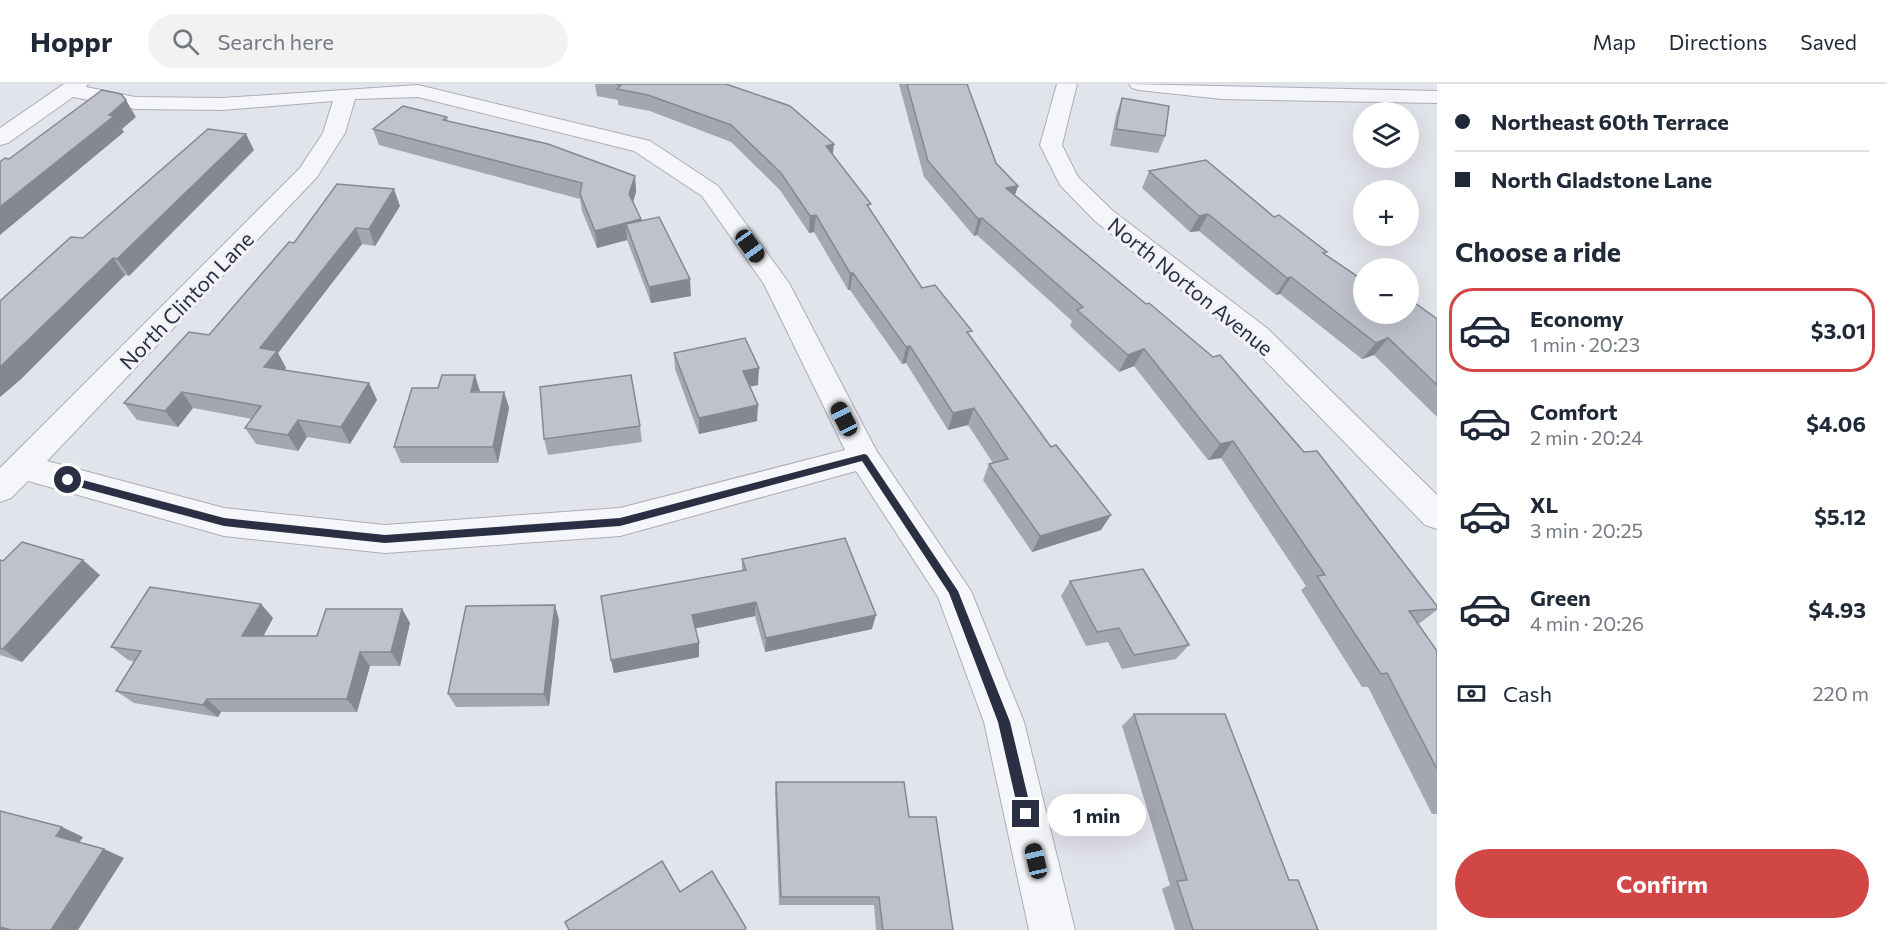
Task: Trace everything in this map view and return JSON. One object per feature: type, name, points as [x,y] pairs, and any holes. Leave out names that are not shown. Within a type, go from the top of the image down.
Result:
[{"type":"street","name":"North Norton Avenue","points":[[1067,84],[1050,145],[1068,180],[1104,216],[1258,336],[1437,516]]},
{"type":"street","points":[[1139,84],[1222,93],[1288,89],[1437,97]]},
{"type":"street","points":[[0,138],[74,87],[135,103],[222,104],[346,94],[418,92],[642,146],[710,191],[776,283],[864,457],[953,591],[1004,722],[1052,930]]},
{"type":"street","name":"North Clinton Lane","points":[[12,478],[309,172],[334,133],[346,94]]},
{"type":"street","points":[[12,478],[224,522],[385,539],[620,522],[864,457]]},
{"type":"building","points":[[616,84],[726,84],[790,106],[834,144],[826,146],[871,204],[867,205],[922,288],[935,285],[972,331],[967,332],[1051,447],[1056,445],[1111,515],[1040,536],[989,464],[1008,459],[974,408],[953,413],[910,346],[906,347],[853,273],[850,273],[816,215],[810,216],[781,173],[731,125],[648,95],[617,89],[621,85]]},
{"type":"building","points":[[907,84],[967,84],[996,163],[1018,186],[1006,188],[1213,357],[1220,355],[1304,452],[1317,451],[1437,606],[1437,609],[1409,611],[1437,651],[1437,769],[1387,673],[1381,674],[1317,576],[1325,575],[1233,441],[1220,444],[1144,349],[1128,355],[1077,310],[1083,307],[982,218],[978,219],[928,161]]},
{"type":"building","points":[[102,90],[121,94],[126,100],[109,115],[114,116],[0,207],[0,162],[5,158],[9,159]]},
{"type":"building","points":[[1122,98],[1169,106],[1165,136],[1116,129]]},
{"type":"building","points":[[403,106],[447,117],[443,120],[548,144],[635,176],[629,194],[641,219],[595,231],[580,194],[582,183],[373,129]]},
{"type":"building","points":[[208,129],[246,134],[117,259],[113,258],[0,367],[0,301],[71,237],[83,238]]},
{"type":"building","points":[[1206,160],[1274,217],[1279,215],[1327,252],[1323,253],[1353,273],[1353,324],[1419,324],[1419,306],[1437,319],[1437,385],[1388,338],[1376,343],[1291,277],[1287,278],[1208,214],[1199,216],[1149,171]]},
{"type":"building","points":[[337,184],[394,189],[369,229],[356,228],[260,348],[277,351],[264,367],[369,383],[341,427],[298,420],[288,435],[245,428],[261,406],[182,392],[165,411],[124,403],[189,332],[209,335],[289,242],[294,243]]},
{"type":"building","points":[[659,217],[690,279],[649,287],[626,224]]},
{"type":"building","points":[[745,338],[759,368],[743,371],[758,405],[699,418],[674,353]]},
{"type":"building","points":[[442,375],[475,375],[471,392],[504,392],[493,447],[394,447],[412,388],[438,388]]},
{"type":"building","points":[[631,375],[640,426],[544,439],[540,387]]},
{"type":"building","points":[[845,538],[876,615],[766,638],[756,602],[692,615],[699,643],[611,660],[601,596],[746,570],[742,559]]},
{"type":"building","points":[[22,542],[83,560],[3,649],[0,648],[0,560],[3,561]]},
{"type":"building","points":[[1143,569],[1189,645],[1134,655],[1119,628],[1097,632],[1070,581]]},
{"type":"building","points":[[150,587],[261,604],[242,636],[317,636],[326,609],[402,609],[391,652],[360,652],[347,699],[207,699],[203,705],[116,691],[141,651],[111,647]]},
{"type":"building","points":[[555,605],[544,694],[448,694],[466,606]]},
{"type":"building","points":[[1134,714],[1225,714],[1289,880],[1298,880],[1318,930],[1193,930],[1177,881],[1187,880]]},
{"type":"building","points":[[776,782],[904,782],[909,817],[936,817],[953,930],[883,930],[879,897],[781,897]]},
{"type":"building","points":[[0,811],[62,827],[56,836],[104,849],[51,930],[11,930],[0,927]]},
{"type":"building","points":[[662,861],[680,892],[712,871],[746,928],[744,930],[569,930],[565,922]]},
{"type":"route","points":[[68,480],[224,522],[385,539],[620,522],[864,457],[953,591],[1004,722],[1026,814]]}]
